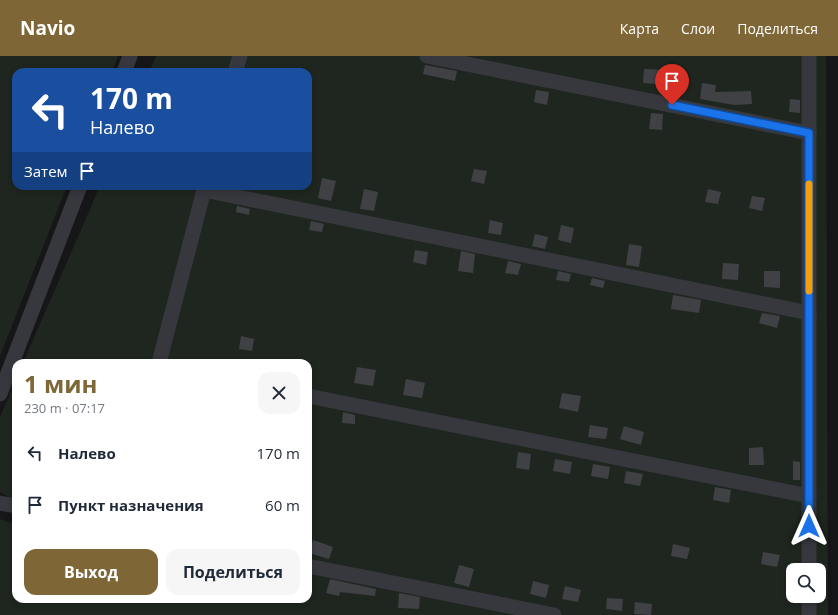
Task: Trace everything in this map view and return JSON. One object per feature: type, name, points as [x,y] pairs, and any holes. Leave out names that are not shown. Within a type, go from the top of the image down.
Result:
[{"type":"street","points":[[126,68],[130,56]]},
{"type":"street","points":[[237,68],[240,56]]},
{"type":"street","points":[[427,56],[809,133]]},
{"type":"street","points":[[809,56],[809,563]]},
{"type":"street","points":[[13,359],[78,190]]},
{"type":"street","points":[[160,359],[204,190]]},
{"type":"street","points":[[215,190],[809,313]]},
{"type":"street","points":[[0,394],[12,363]]},
{"type":"street","points":[[312,397],[809,496]]},
{"type":"street","points":[[0,503],[12,505]]},
{"type":"street","points":[[312,567],[554,615]]},
{"type":"street","points":[[809,603],[809,615]]},
{"type":"shaded area","points":[[0,56],[118,56],[114,68],[12,68],[12,190],[65,190],[0,356]]},
{"type":"shaded area","points":[[156,56],[826,56],[828,615],[0,615],[0,519],[12,523],[12,603],[312,603],[312,359],[25,359],[98,190],[312,190],[312,68],[151,68]]},
{"type":"shaded area","points":[[12,389],[12,499],[0,492],[0,417]]},
{"type":"building","points":[[425,65],[457,71],[455,81],[423,74]]},
{"type":"building","points":[[644,69],[669,70],[669,85],[643,83]]},
{"type":"building","points":[[702,83],[716,85],[715,92],[751,91],[752,104],[734,105],[700,99]]},
{"type":"building","points":[[536,90],[549,92],[547,105],[534,102]]},
{"type":"building","points":[[790,99],[800,100],[800,113],[789,112]]},
{"type":"building","points":[[651,113],[663,114],[662,130],[649,129]]},
{"type":"building","points":[[474,169],[487,171],[484,184],[471,181]]},
{"type":"building","points":[[322,178],[336,181],[331,201],[318,198]]},
{"type":"building","points":[[364,189],[378,192],[374,211],[360,209]]},
{"type":"building","points":[[708,189],[721,192],[718,204],[705,202]]},
{"type":"building","points":[[752,196],[765,198],[762,211],[749,208]]},
{"type":"building","points":[[237,206],[250,209],[249,215],[236,212]]},
{"type":"building","points":[[490,220],[503,223],[501,235],[488,233]]},
{"type":"building","points":[[311,221],[324,224],[322,232],[309,230]]},
{"type":"building","points":[[561,225],[574,228],[571,243],[558,240]]},
{"type":"building","points":[[535,234],[548,237],[545,249],[532,246]]},
{"type":"building","points":[[629,244],[642,246],[639,267],[626,265]]},
{"type":"building","points":[[415,250],[428,252],[426,265],[413,262]]},
{"type":"building","points":[[461,251],[475,254],[473,273],[458,271]]},
{"type":"building","points":[[508,261],[521,264],[518,275],[505,273]]},
{"type":"building","points":[[723,263],[739,264],[738,280],[722,279]]},
{"type":"building","points":[[558,271],[571,274],[569,282],[556,280]]},
{"type":"building","points":[[764,271],[780,271],[780,288],[764,287]]},
{"type":"building","points":[[592,278],[605,281],[603,288],[590,285]]},
{"type":"building","points":[[673,295],[701,300],[699,313],[671,309]]},
{"type":"building","points":[[762,313],[780,316],[777,328],[759,323]]},
{"type":"building","points":[[241,336],[254,339],[252,351],[239,349]]},
{"type":"building","points":[[357,367],[376,370],[373,386],[354,383]]},
{"type":"building","points":[[406,379],[425,383],[422,398],[403,395]]},
{"type":"building","points":[[562,393],[581,396],[578,412],[559,408]]},
{"type":"building","points":[[343,412],[355,415],[355,424],[342,423]]},
{"type":"building","points":[[590,425],[608,428],[606,439],[588,437]]},
{"type":"building","points":[[624,426],[644,432],[641,445],[620,439]]},
{"type":"building","points":[[763,447],[764,465],[749,465],[749,448]]},
{"type":"building","points":[[518,452],[531,454],[529,470],[516,468]]},
{"type":"building","points":[[555,459],[572,462],[570,474],[553,471]]},
{"type":"building","points":[[793,461],[800,462],[800,480],[793,480]]},
{"type":"building","points":[[593,464],[610,467],[608,479],[591,476]]},
{"type":"building","points":[[626,471],[643,474],[640,486],[624,483]]},
{"type":"building","points":[[715,487],[731,490],[729,503],[713,500]]},
{"type":"building","points":[[313,540],[333,547],[329,559],[312,554]]},
{"type":"building","points":[[673,544],[690,548],[687,559],[671,556]]},
{"type":"building","points":[[763,552],[780,555],[777,567],[761,564]]},
{"type":"building","points":[[459,565],[474,569],[469,587],[454,583]]},
{"type":"building","points":[[330,579],[376,589],[375,596],[340,592],[339,596],[326,593]]},
{"type":"building","points":[[533,581],[549,585],[546,598],[530,594]]},
{"type":"building","points":[[565,586],[581,590],[578,602],[562,599]]},
{"type":"building","points":[[399,593],[420,597],[419,609],[398,608]]},
{"type":"building","points":[[607,598],[623,599],[622,611],[606,609]]},
{"type":"building","points":[[635,602],[652,604],[651,615],[634,614]]},
{"type":"slow traffic","points":[[809,184],[809,291]]},
{"type":"route","points":[[672,105],[809,133],[809,526]]}]
